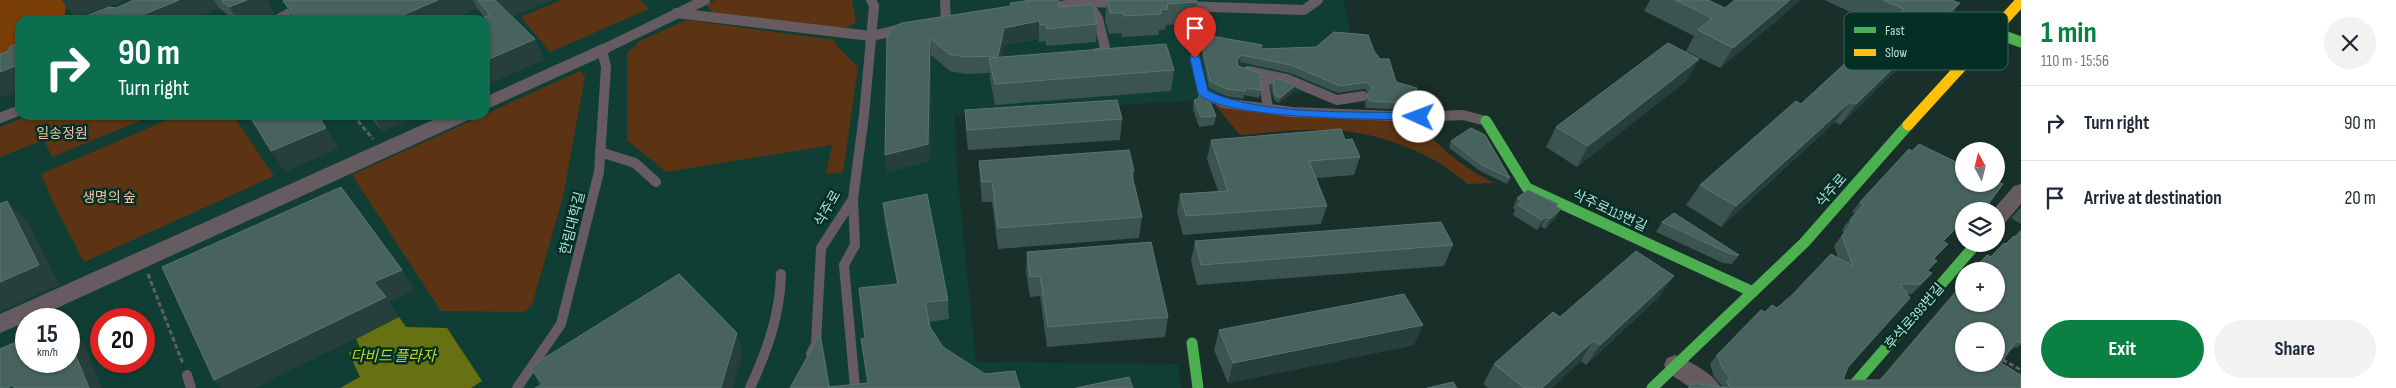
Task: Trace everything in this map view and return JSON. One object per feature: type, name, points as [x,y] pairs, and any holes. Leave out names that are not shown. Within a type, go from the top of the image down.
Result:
[{"type":"street","points":[[1907,0],[1940,12]]},
{"type":"street","name":"삭주로","points":[[2008,16],[2021,1]]},
{"type":"street","points":[[2008,37],[2021,42]]},
{"type":"street","points":[[490,102],[602,50]]},
{"type":"street","name":"삭주로","points":[[1652,388],[1804,243],[1961,70]]},
{"type":"street","points":[[0,324],[450,120]]},
{"type":"street","name":"삭주로113번길","points":[[1486,121],[1527,188],[1753,292]]},
{"type":"street","points":[[2005,208],[2016,193]]},
{"type":"street","name":"후석로393번길","points":[[1851,388],[1969,252]]},
{"type":"street","points":[[1192,343],[1198,388]]},
{"type":"street","points":[[1675,365],[1709,388]]},
{"type":"lane","points":[[602,50],[705,0]]},
{"type":"lane","name":"삭주로","points":[[807,362],[816,344],[820,248],[852,199],[864,115],[874,6],[871,0]]},
{"type":"lane","points":[[945,0],[947,22]]},
{"type":"lane","points":[[1041,8],[1088,2],[1124,3],[1123,0]]},
{"type":"lane","points":[[1172,5],[1304,10],[1318,0]]},
{"type":"lane","points":[[286,15],[311,1]]},
{"type":"lane","points":[[1087,54],[1111,52],[1098,18],[1088,2]]},
{"type":"lane","points":[[676,13],[871,36],[913,27]]},
{"type":"lane","name":"한림대학길","points":[[517,388],[561,324],[599,172],[606,67],[602,50]]},
{"type":"lane","points":[[1195,58],[1203,93],[1224,103],[1292,112],[1419,117],[1463,115],[1486,121]]},
{"type":"lane","points":[[1242,69],[1287,79],[1337,100],[1363,96]]},
{"type":"lane","points":[[1268,108],[1264,84],[1272,77]]},
{"type":"lane","points":[[1337,100],[1337,114]]},
{"type":"lane","points":[[0,118],[15,112]]},
{"type":"lane","points":[[600,152],[635,163],[656,182]]},
{"type":"lane","points":[[852,199],[855,245],[844,265],[855,388]]},
{"type":"lane","points":[[750,388],[778,316],[782,298],[781,274]]},
{"type":"lane","points":[[187,375],[191,388]]},
{"type":"path","points":[[357,120],[382,150]]},
{"type":"path","points":[[142,260],[187,375]]},
{"type":"path","points":[[2005,361],[2021,370]]},
{"type":"shaded area","points":[[0,0],[67,0],[65,15],[15,15],[15,50],[0,56]]},
{"type":"shaded area","points":[[67,0],[1344,0],[1360,90],[955,115],[957,171],[976,362],[1178,364],[1181,388],[0,388],[0,56],[15,50],[15,120],[490,120],[490,15],[65,15]]},
{"type":"green space","points":[[561,0],[640,0],[649,9],[550,52],[521,17]]},
{"type":"green space","points":[[716,0],[852,0],[856,23],[843,29],[713,13],[706,4]]},
{"type":"green space","points":[[687,20],[834,40],[836,45],[858,67],[843,172],[826,174],[832,145],[666,172],[627,140],[627,53],[640,41]]},
{"type":"green space","points":[[580,71],[585,76],[563,197],[532,305],[523,312],[441,311],[352,175],[473,120],[490,120],[490,112]]},
{"type":"green space","points":[[1215,105],[1255,110],[1435,121],[1425,130],[1432,138],[1466,167],[1495,183],[1467,184],[1456,174],[1416,151],[1387,140],[1358,133],[1314,130],[1240,135]]},
{"type":"green space","name":"일송정원","points":[[18,120],[142,120],[52,157],[44,140],[0,157],[0,127]]},
{"type":"green space","name":"생명의 숲","points":[[167,120],[236,120],[274,176],[84,262],[53,202],[41,174]]},
{"type":"water","name":"다비드 플라자","points":[[399,317],[406,327],[447,328],[482,381],[471,388],[340,388],[360,377],[349,353],[360,347],[356,339]]},
{"type":"building","points":[[134,0],[179,0],[142,15],[89,15],[109,7],[116,8]]},
{"type":"building","points":[[221,0],[247,0],[229,7]]},
{"type":"building","points":[[438,0],[403,15],[294,15],[283,1]]},
{"type":"building","points":[[478,0],[495,0],[535,39],[490,59],[490,15]]},
{"type":"building","points":[[1032,0],[1058,0],[1059,7],[1093,4],[1097,24],[1047,29],[1046,24],[1040,25],[1039,21],[1004,28],[998,56],[965,57],[949,54],[930,38],[928,144],[885,155],[887,36],[893,27],[902,23],[1011,6],[1010,3]]},
{"type":"building","points":[[1107,0],[1196,0],[1197,2],[1167,4],[1168,9],[1160,10],[1161,14],[1124,16],[1124,13],[1110,13]]},
{"type":"building","points":[[1675,0],[1708,0],[1725,8],[1735,0],[1790,0],[1733,48],[1698,30],[1712,18]]},
{"type":"building","points":[[1883,0],[1951,0],[1960,3],[1951,12],[1901,12],[1904,9]]},
{"type":"building","points":[[1334,32],[1368,35],[1374,51],[1380,59],[1389,59],[1396,82],[1417,88],[1413,103],[1369,101],[1367,95],[1372,88],[1367,82],[1340,86],[1291,65],[1242,55],[1237,60],[1238,66],[1260,73],[1261,90],[1245,88],[1245,91],[1227,89],[1210,81],[1203,49],[1206,35],[1262,45],[1261,49],[1316,47]]},
{"type":"building","points":[[1668,43],[1699,59],[1588,146],[1556,127]]},
{"type":"building","points":[[1166,44],[1174,70],[995,84],[989,58]]},
{"type":"building","points":[[15,45],[15,66],[0,72],[0,54],[7,52],[11,46]]},
{"type":"building","points":[[1844,64],[1844,70],[1891,70],[1856,104],[1850,102],[1736,206],[1700,185],[1796,101],[1801,104]]},
{"type":"building","points":[[1276,78],[1296,85],[1280,98],[1275,95],[1273,82]]},
{"type":"building","points":[[1201,90],[1206,92],[1216,116],[1201,117],[1194,100],[1198,99]]},
{"type":"building","points":[[1117,100],[1122,119],[967,130],[965,110]]},
{"type":"building","points":[[252,120],[321,120],[326,128],[271,151]]},
{"type":"building","points":[[1471,128],[1485,135],[1510,178],[1482,165],[1451,141]]},
{"type":"building","points":[[1341,129],[1345,140],[1352,139],[1360,157],[1309,161],[1327,206],[1186,216],[1180,194],[1228,191],[1211,140]]},
{"type":"building","points":[[1919,144],[1955,162],[1955,192],[1997,192],[1990,202],[1984,200],[1982,202],[1955,202],[1955,229],[1943,241],[1948,244],[1933,259],[1937,261],[1927,271],[1932,273],[1921,284],[1900,284],[1910,298],[1848,367],[1843,380],[1881,380],[1955,294],[1955,312],[2005,312],[2005,262],[1981,262],[1987,255],[1991,257],[1996,252],[2005,252],[2005,244],[2014,236],[2016,237],[2021,231],[2021,341],[2020,343],[2016,341],[2005,357],[2005,322],[1955,322],[1955,372],[2005,372],[2005,365],[2021,375],[2021,388],[1730,388],[1727,381],[1730,378],[1722,367],[1717,355],[1761,310],[1765,312],[1772,305],[1777,308],[1792,295],[1831,254],[1853,266],[1842,236],[1852,222],[1850,221],[1853,216],[1864,205],[1860,202],[1909,149],[1912,151]]},
{"type":"building","points":[[1129,150],[1134,171],[1131,171],[1142,217],[998,228],[992,181],[982,182],[979,161]]},
{"type":"building","points":[[341,187],[402,270],[374,282],[386,297],[214,380],[162,267]]},
{"type":"building","points":[[1528,190],[1558,204],[1556,206],[1561,209],[1550,219],[1546,217],[1542,220],[1518,205],[1522,201],[1517,198]]},
{"type":"building","points":[[927,194],[948,300],[925,302],[930,327],[943,347],[985,374],[1015,371],[1020,388],[790,388],[820,334],[829,387],[868,383],[861,339],[865,338],[859,288],[898,284],[883,203]]},
{"type":"building","points":[[7,201],[39,265],[0,282],[0,204]]},
{"type":"building","points":[[1674,213],[1739,255],[1730,254],[1662,222]]},
{"type":"building","points":[[1441,222],[1453,245],[1201,265],[1195,241]]},
{"type":"building","points":[[1151,242],[1168,317],[1048,327],[1040,276],[1030,277],[1027,252]]},
{"type":"building","points":[[1636,251],[1674,276],[1600,345],[1593,341],[1542,388],[1524,388],[1494,364],[1553,312],[1560,317]]},
{"type":"building","points":[[679,274],[737,333],[720,388],[535,388],[543,384],[530,367]]},
{"type":"building","points":[[1404,294],[1423,325],[1233,363],[1219,330]]},
{"type":"building","points":[[15,343],[15,373],[80,373],[80,366],[89,388],[14,388],[13,385],[7,388],[0,388],[0,349]]},
{"type":"building","points":[[1129,377],[1133,388],[1076,388]]},
{"type":"building","points":[[1453,382],[1457,388],[1427,388]]},
{"type":"building","points":[[1693,383],[1728,388],[1688,388]]},
{"type":"traffic: fast","points":[[1907,0],[1940,12]]},
{"type":"traffic: fast","points":[[2008,37],[2021,42]]},
{"type":"traffic: fast","points":[[1486,121],[1527,188],[1753,292]]},
{"type":"traffic: fast","points":[[1652,388],[1804,243],[1908,125]]},
{"type":"traffic: fast","points":[[1851,388],[1969,252]]},
{"type":"traffic: fast","points":[[1192,343],[1198,388]]},
{"type":"traffic: slow","points":[[2008,16],[2021,1]]},
{"type":"traffic: slow","points":[[1908,125],[1959,70]]},
{"type":"route","points":[[1195,58],[1203,93],[1224,103],[1292,112],[1419,117]]}]
